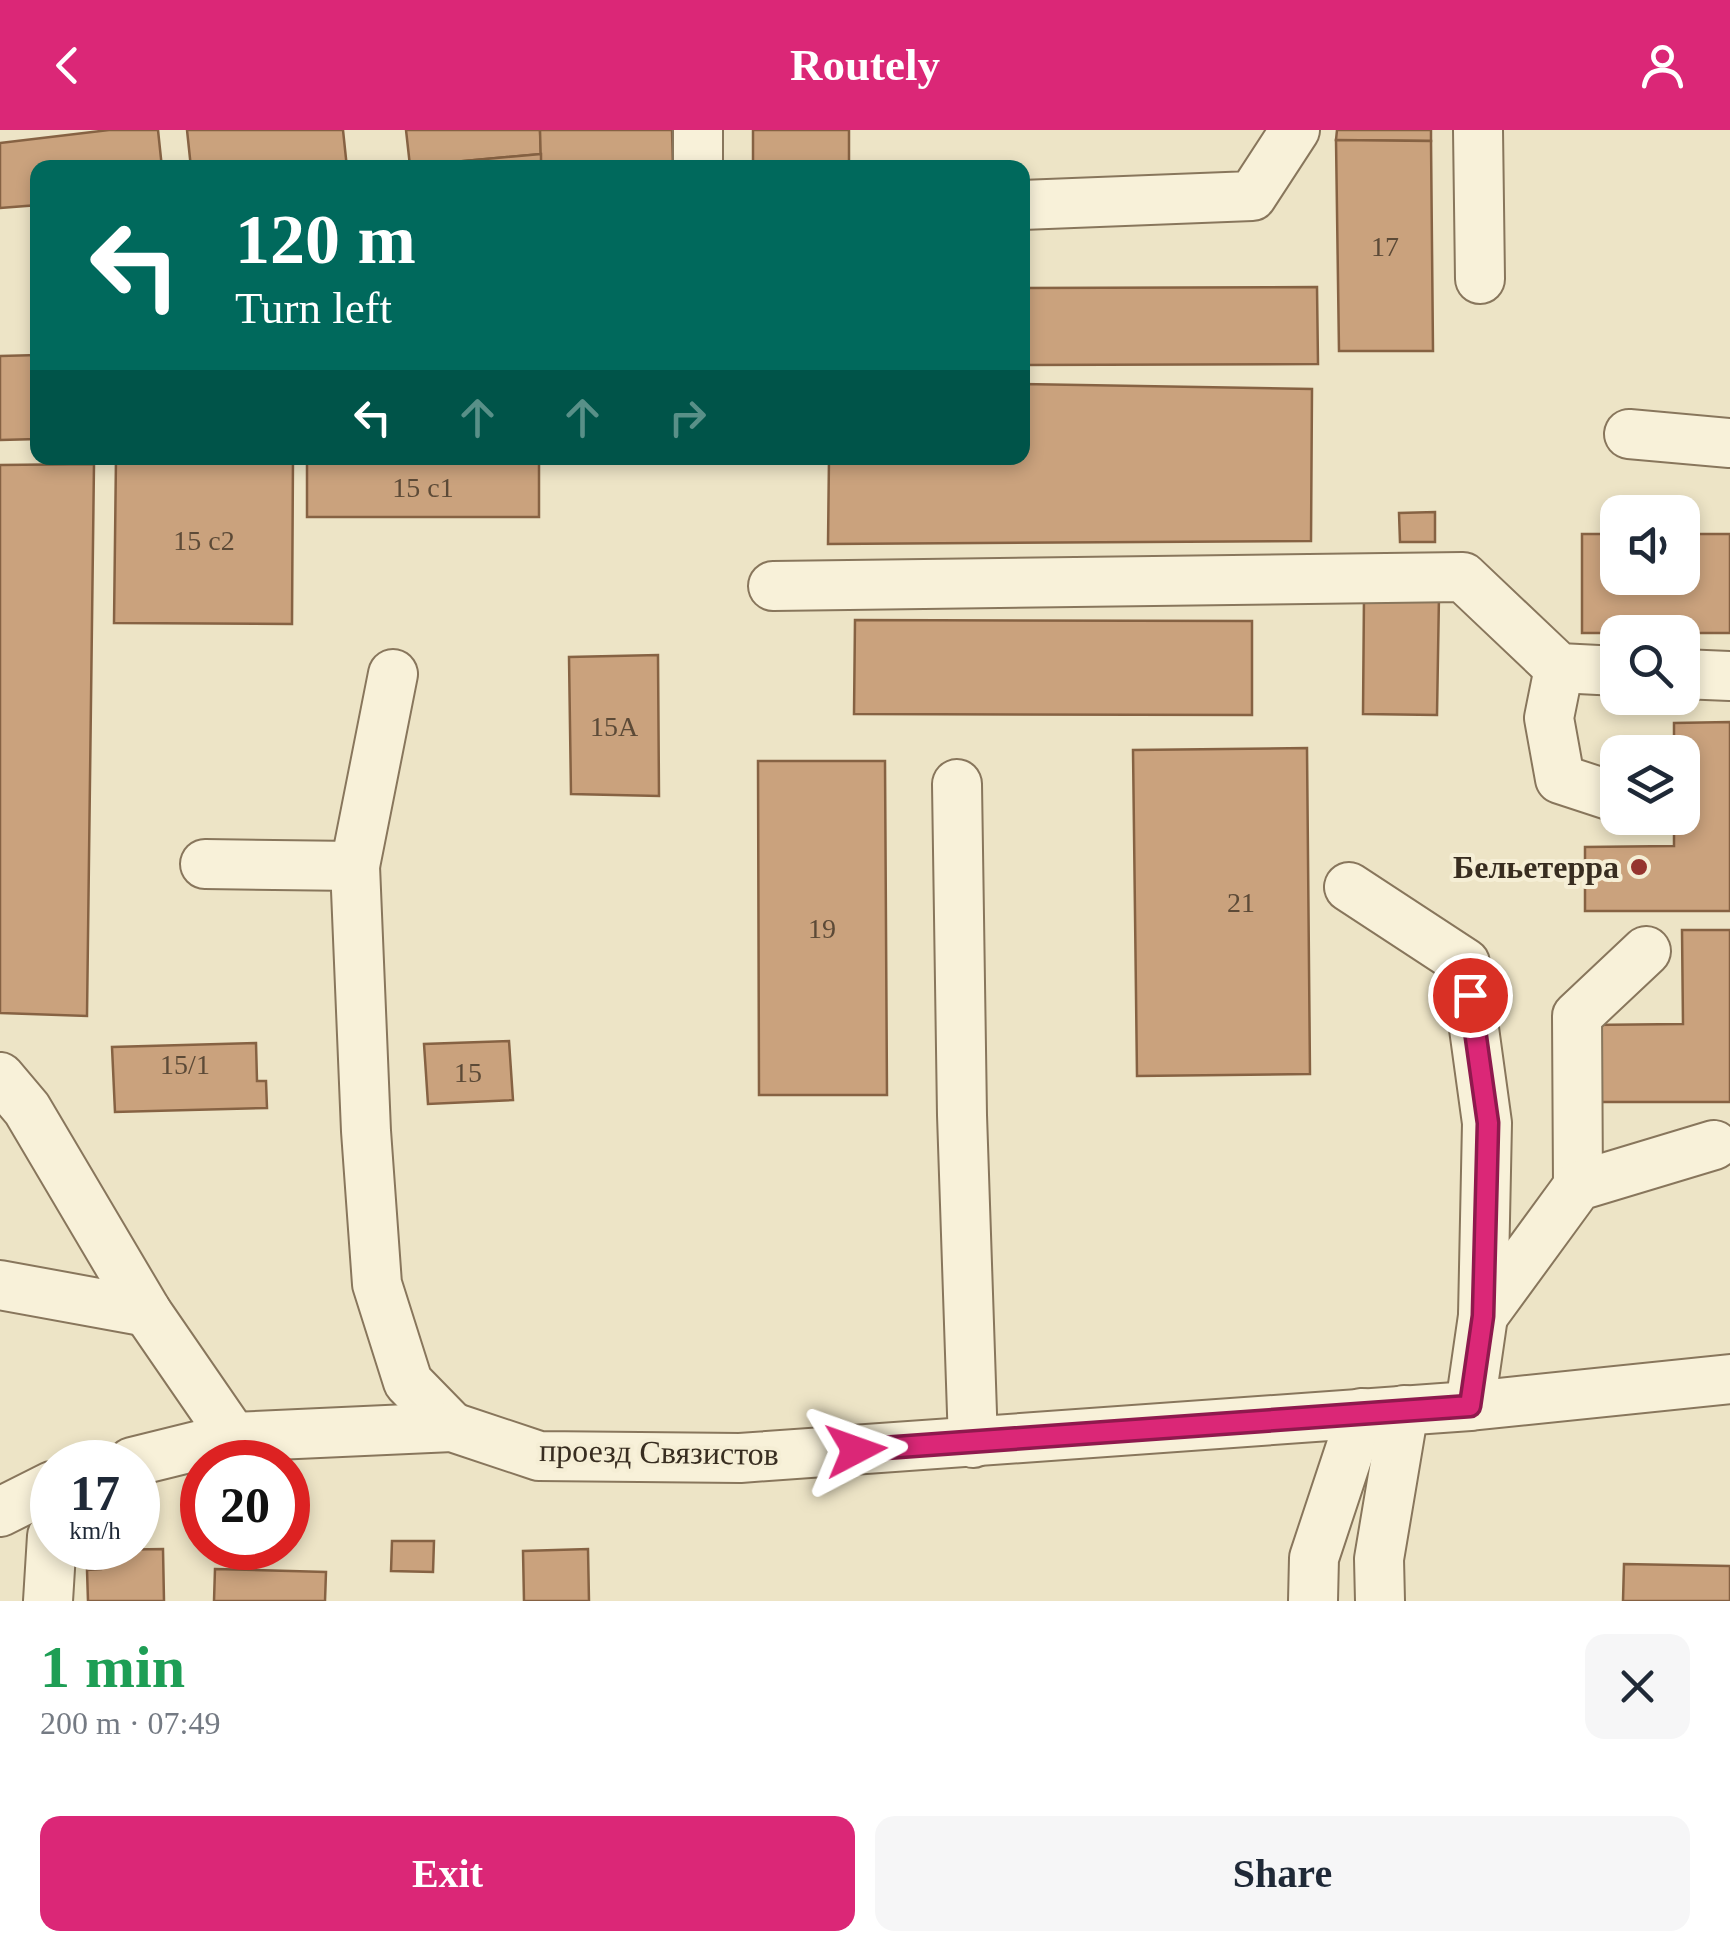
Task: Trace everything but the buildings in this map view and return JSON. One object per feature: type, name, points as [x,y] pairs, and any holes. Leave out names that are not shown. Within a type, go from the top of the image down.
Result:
[{"type":"lane","points":[[698,130],[698,160]]},
{"type":"lane","points":[[1030,205],[1252,196],[1295,130]]},
{"type":"lane","points":[[1478,130],[1480,280]]},
{"type":"lane","points":[[1630,434],[1730,443]]},
{"type":"lane","points":[[773,586],[1463,577],[1559,668],[1600,670]]},
{"type":"lane","points":[[1559,668],[1550,718],[1560,778],[1600,792]]},
{"type":"lane","points":[[393,674],[355,866],[377,1284],[408,1382],[452,1427]]},
{"type":"lane","points":[[1700,675],[1730,676]]},
{"type":"lane","points":[[957,784],[962,1116],[973,1443]]},
{"type":"lane","points":[[205,864],[355,866]]},
{"type":"lane","points":[[1349,887],[1465,964],[1488,1123],[1483,1316],[1470,1406]]},
{"type":"lane","points":[[1483,1316],[1578,1186],[1577,1016],[1646,951]]},
{"type":"lane","points":[[0,1077],[27,1108],[148,1312],[233,1437]]},
{"type":"lane","points":[[1578,1186],[1714,1145]]},
{"type":"lane","points":[[0,1286],[148,1312]]},
{"type":"lane","name":"проезд Связистов","points":[[160,1455],[233,1437],[452,1427],[539,1456],[740,1458],[1470,1406],[1730,1379]]},
{"type":"lane","points":[[1313,1601],[1314,1558],[1383,1412]]},
{"type":"lane","points":[[1380,1601],[1383,1412]]},
{"type":"lane","points":[[0,1512],[30,1497]]},
{"type":"lane","points":[[48,1601],[50,1570]]},
{"type":"place","name":"Бельетерра","points":[[1639,867]]},
{"type":"route","points":[[856,1450],[1470,1406],[1483,1316],[1488,1123],[1470,995]]}]
